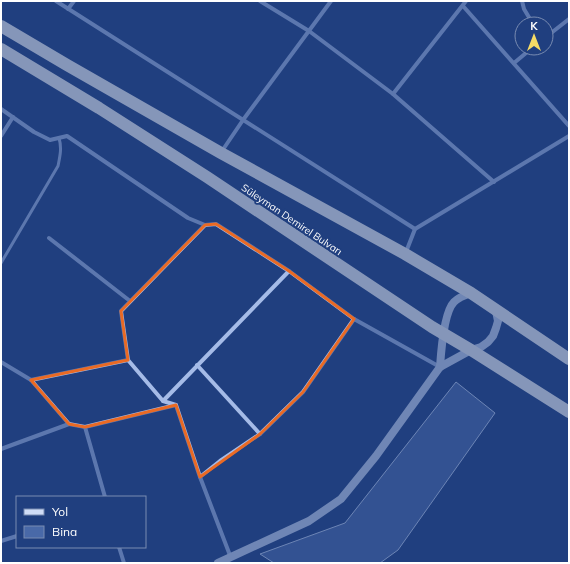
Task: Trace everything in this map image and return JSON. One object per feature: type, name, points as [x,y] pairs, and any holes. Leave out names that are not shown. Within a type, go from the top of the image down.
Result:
[{"type":"highway","name":"Süleyman Demirel Bulvarı","points":[[1,26],[221,153],[405,254],[471,293],[569,359]]},
{"type":"highway","name":"Süleyman Demirel Bulvarı","points":[[1,49],[99,108],[201,173],[432,327],[569,412]]},
{"type":"street","points":[[56,1],[415,229]]},
{"type":"street","points":[[68,9],[74,1]]},
{"type":"street","points":[[260,1],[309,32],[393,94],[494,182]]},
{"type":"street","points":[[221,153],[243,120],[331,1]]},
{"type":"street","points":[[393,94],[466,1]]},
{"type":"street","points":[[522,1],[524,9],[528,16]]},
{"type":"street","points":[[463,6],[569,126]]},
{"type":"street","points":[[554,31],[569,19]]},
{"type":"street","points":[[514,63],[522,56]]},
{"type":"street","points":[[1,109],[34,132],[50,140],[67,136],[188,218],[205,225],[216,224],[289,271],[354,319],[440,367]]},
{"type":"street","points":[[1,136],[13,117]]},
{"type":"street","points":[[405,254],[415,229],[569,136]]},
{"type":"street","points":[[176,405],[162,401],[128,360],[121,311],[205,225]]},
{"type":"street","points":[[49,238],[130,301]]},
{"type":"street","points":[[162,401],[289,271]]},
{"type":"street","points":[[440,367],[447,314],[454,302],[461,296],[471,293]]},
{"type":"street","points":[[218,563],[309,521],[341,499],[376,456],[440,367],[471,350],[481,347],[493,336],[498,321],[496,311]]},
{"type":"street","points":[[200,477],[220,460],[260,434],[302,392],[354,319]]},
{"type":"street","points":[[31,380],[128,360]]},
{"type":"street","points":[[1,362],[31,380],[69,424]]},
{"type":"street","points":[[197,365],[260,434]]},
{"type":"street","points":[[176,405],[200,477],[231,558]]},
{"type":"street","points":[[1,449],[69,424],[85,427],[176,405]]},
{"type":"street","points":[[85,427],[105,496]]},
{"type":"street","points":[[1,541],[16,536]]},
{"type":"street","points":[[120,548],[124,563]]},
{"type":"lane","points":[[1,263],[58,166],[61,155],[61,144],[59,138]]},
{"type":"highlighted area","points":[[216,224],[289,271],[354,319],[303,392],[260,434],[200,477],[176,405],[85,427],[69,424],[31,380],[128,360],[121,311],[205,225]]},
{"type":"building","points":[[456,382],[495,413],[398,550],[380,563],[274,563],[260,554],[345,523]]}]
